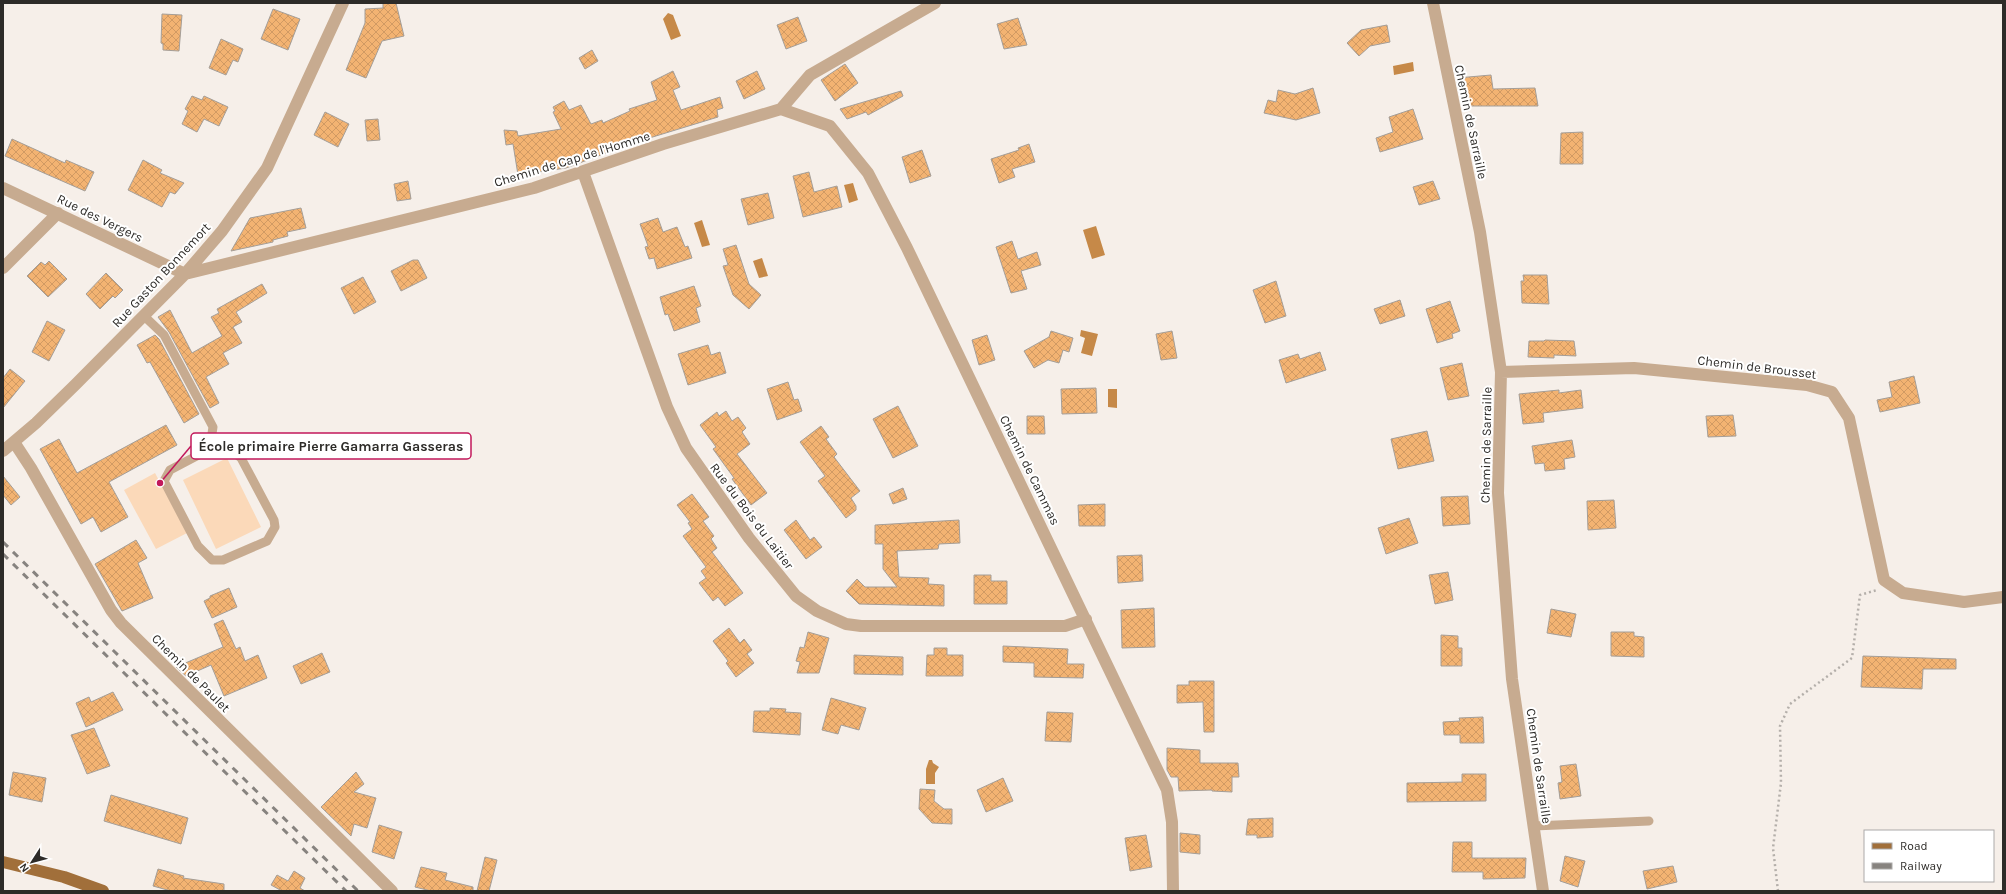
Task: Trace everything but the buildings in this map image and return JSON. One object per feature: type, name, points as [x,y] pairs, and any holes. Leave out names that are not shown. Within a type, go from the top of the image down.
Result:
[{"type":"main road","points":[[3,862],[64,877],[102,891]]},
{"type":"street","name":"Rue Gaston Bonnemort","points":[[3,451],[54,406],[185,274],[222,232],[266,168],[344,3]]},
{"type":"street","points":[[781,109],[810,75],[935,3]]},
{"type":"street","name":"Chemin de Sarraille","points":[[1433,3],[1480,232],[1502,372],[1498,493],[1512,679],[1543,891]]},
{"type":"street","name":"Chemin de Cap de l'Homme","points":[[185,274],[534,188],[663,144],[781,109]]},
{"type":"street","name":"Chemin de Cammas","points":[[781,109],[830,126],[868,173],[907,248],[1167,790],[1172,822],[1173,891]]},
{"type":"street","name":"Rue du Bois du Laitier","points":[[583,172],[666,407],[686,448],[749,538],[796,596],[817,611],[846,624],[861,626],[1065,626],[1086,619]]},
{"type":"street","name":"Rue des Vergers","points":[[3,188],[185,274]]},
{"type":"street","points":[[3,268],[58,213]]},
{"type":"street","name":"Chemin de Brousset","points":[[1502,372],[1634,368],[1806,385],[1832,392],[1849,418],[1884,580],[1892,586]]},
{"type":"street","name":"Chemin de Paulet","points":[[14,442],[31,468],[111,610],[121,624],[392,891]]},
{"type":"street","points":[[1892,586],[1902,593],[1964,602],[2003,597]]},
{"type":"lane","points":[[143,315],[164,336],[207,413],[213,427],[211,440],[206,451],[170,470],[164,482],[198,546],[212,560],[223,560],[267,541],[275,528],[274,520],[241,458],[228,448],[206,451]]},
{"type":"lane","points":[[1534,826],[1649,821]]},
{"type":"path","points":[[1778,891],[1773,848],[1781,783],[1780,726],[1790,704],[1852,658],[1860,595],[1892,586]]},
{"type":"shaded area","points":[[668,13],[673,15],[681,36],[671,40],[663,19]]},
{"type":"shaded area","points":[[1413,62],[1414,71],[1394,75],[1393,66]]},
{"type":"shaded area","points":[[853,183],[858,200],[849,203],[844,185]]},
{"type":"shaded area","points":[[702,220],[710,245],[702,247],[694,223]]},
{"type":"shaded area","points":[[1096,226],[1105,255],[1092,259],[1083,230]]},
{"type":"shaded area","points":[[762,258],[768,276],[759,278],[753,261]]},
{"type":"shaded area","points":[[1081,330],[1098,334],[1092,356],[1081,353],[1085,338],[1080,336]]},
{"type":"shaded area","points":[[1108,389],[1117,389],[1117,408],[1108,407]]},
{"type":"shaded area","points":[[227,458],[261,527],[216,549],[183,480]]},
{"type":"shaded area","points":[[155,473],[187,533],[156,549],[124,490]]},
{"type":"shaded area","points":[[929,760],[932,760],[933,763],[939,767],[935,773],[935,784],[926,784],[926,769]]},
{"type":"railway","points":[[3,542],[358,891]]},
{"type":"railway","points":[[3,554],[346,891]]},
{"type":"place","name":"École primaire Pierre Gamarra Gasseras","points":[[160,483]]}]
